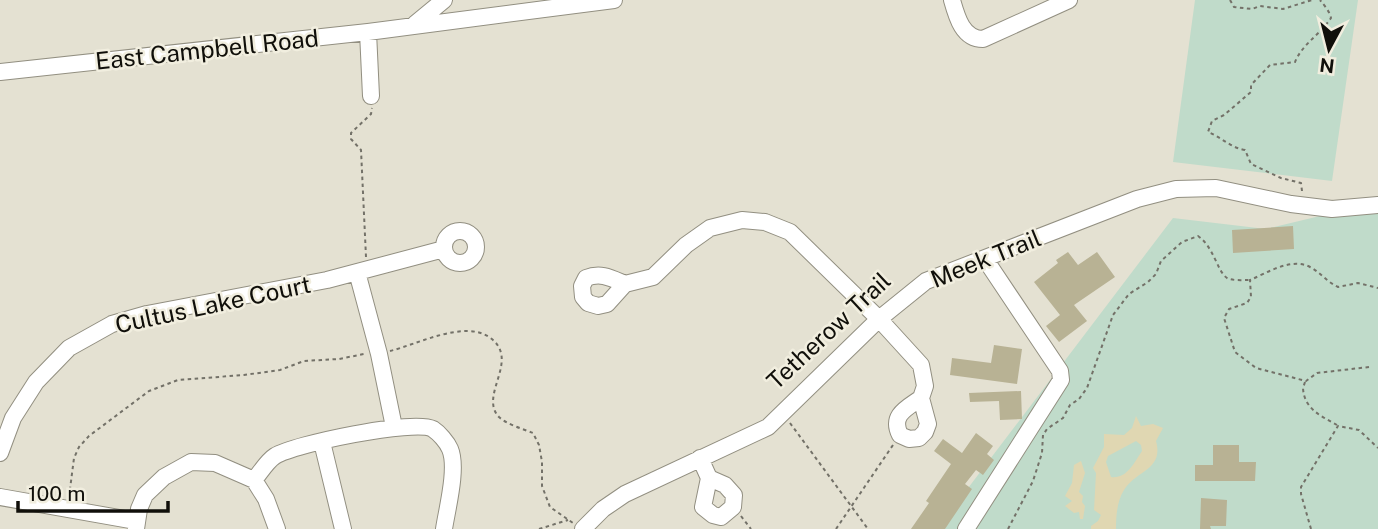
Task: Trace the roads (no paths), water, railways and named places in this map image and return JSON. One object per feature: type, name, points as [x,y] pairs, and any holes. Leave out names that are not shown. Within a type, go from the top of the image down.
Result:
[{"type":"street","points":[[413,25],[444,0]]},
{"type":"street","name":"East Campbell Road","points":[[0,72],[368,32],[614,0]]},
{"type":"street","points":[[953,0],[967,35],[974,39],[983,39],[1069,0]]},
{"type":"street","points":[[368,32],[371,96]]},
{"type":"street","name":"Meek Trail","points":[[578,526],[625,494],[768,427],[879,319],[926,281],[1137,200],[1177,189],[1216,188],[1332,209],[1378,205]]},
{"type":"street","points":[[625,284],[653,277],[686,244],[710,228],[742,220],[765,222],[790,232],[879,319],[921,365],[925,386],[922,398],[928,424],[919,438],[909,439],[900,435],[896,418],[922,398]]},
{"type":"street","name":"Cultus Lake Court","points":[[0,453],[13,418],[36,382],[69,348],[112,324],[147,314],[327,280],[444,249]]},
{"type":"street","points":[[966,529],[1061,380],[1060,371],[985,259]]},
{"type":"street","points":[[363,269],[394,427]]},
{"type":"street","points":[[254,480],[275,456],[309,444],[394,427],[415,426],[432,429],[451,450],[453,464],[444,529]]},
{"type":"street","points":[[322,442],[344,529]]},
{"type":"street","points":[[700,458],[709,478],[703,507],[713,515],[721,517],[733,507],[734,495],[725,485],[709,478]]},
{"type":"street","points":[[0,497],[136,525],[145,495],[164,477],[191,462],[215,463],[254,480],[266,499],[277,529]]}]
